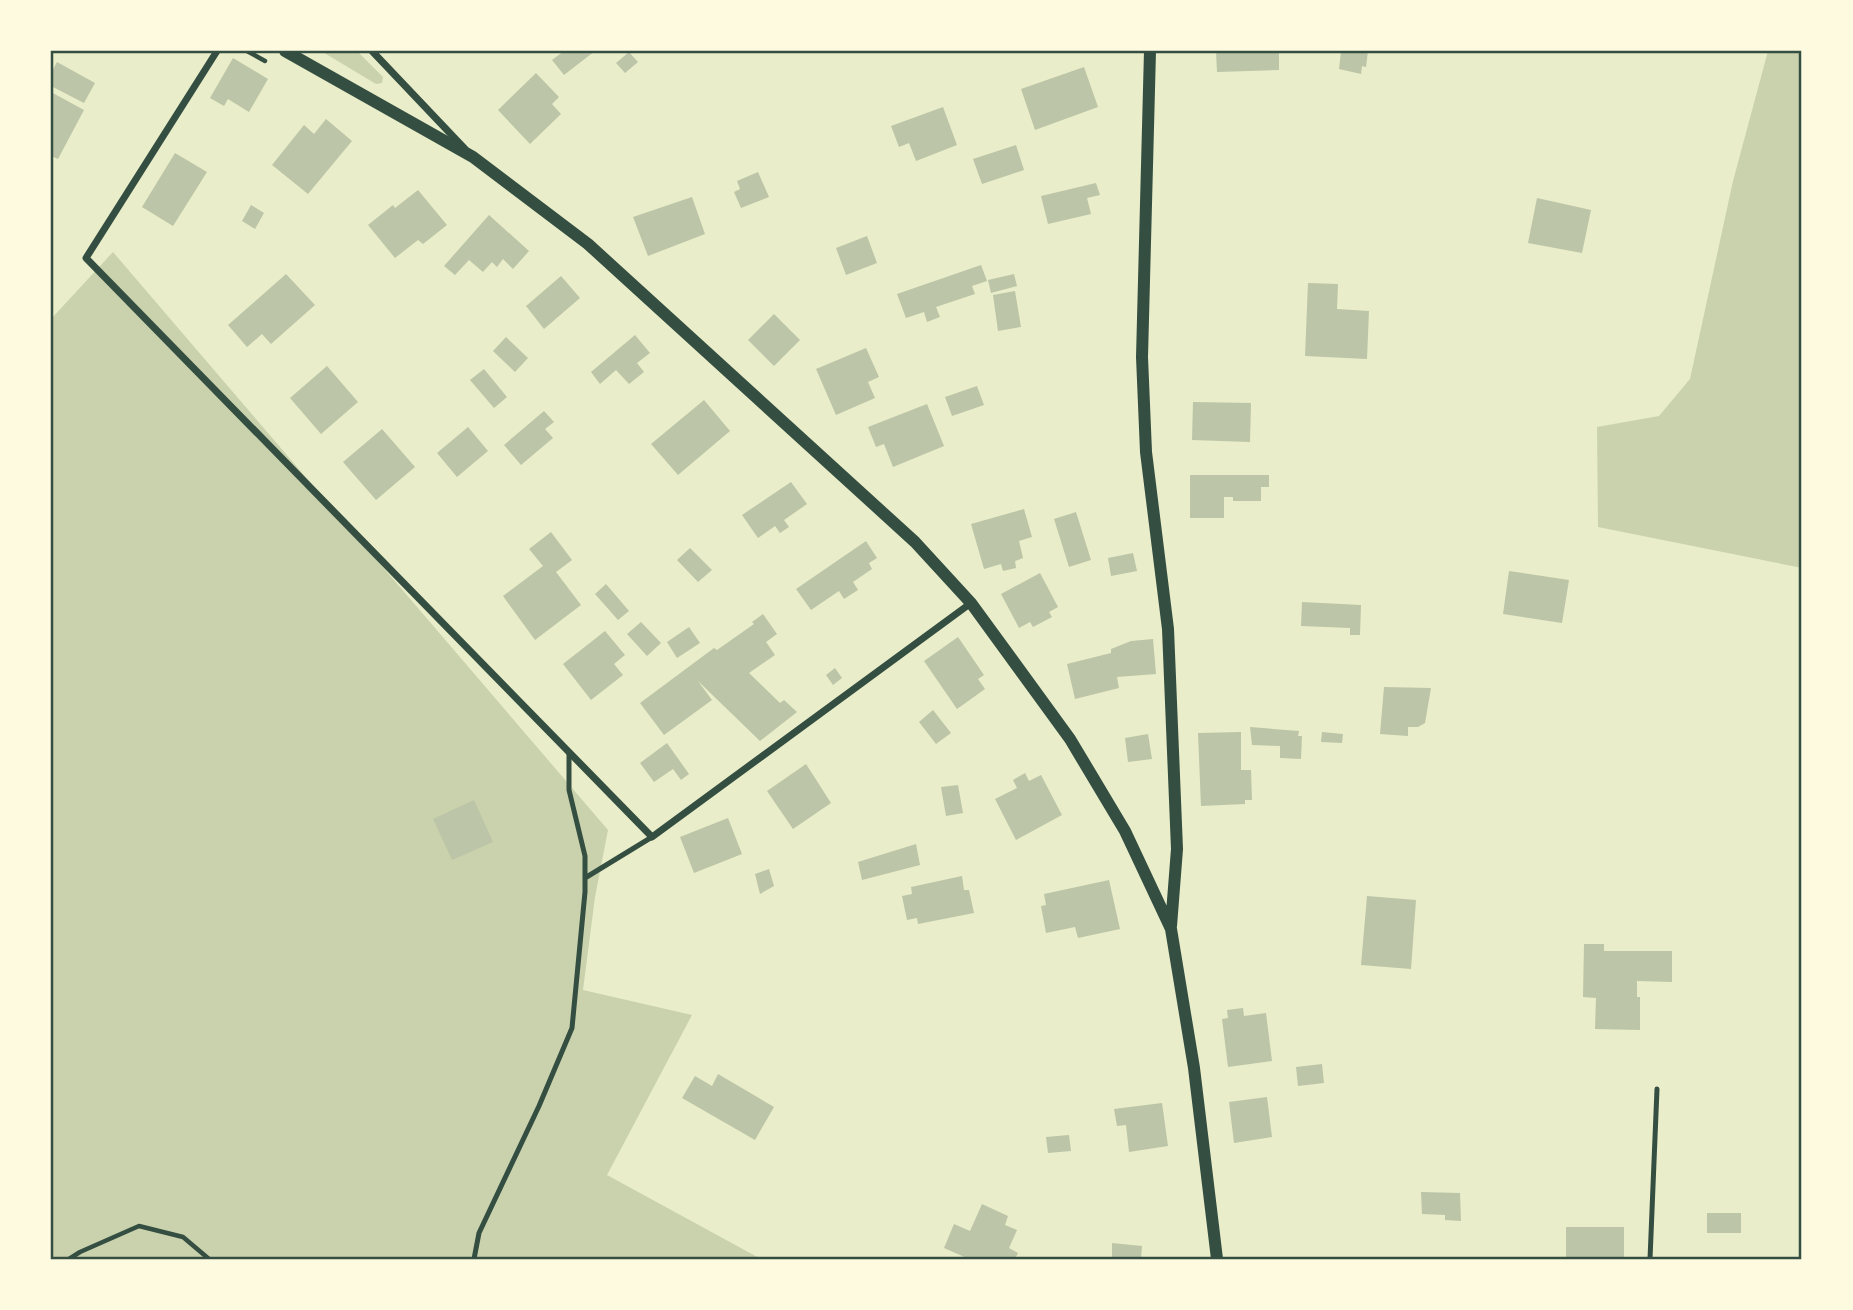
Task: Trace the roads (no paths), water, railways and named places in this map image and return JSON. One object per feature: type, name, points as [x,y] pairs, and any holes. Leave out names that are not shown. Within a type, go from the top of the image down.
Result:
[{"type":"street","points":[[217,51],[86,258],[652,837],[971,603]]},
{"type":"street","points":[[285,51],[473,157],[599,254],[915,542],[971,603],[1070,739],[1125,831],[1171,929]]},
{"type":"street","points":[[372,51],[473,157]]},
{"type":"street","points":[[1150,51],[1142,357],[1146,452],[1168,629],[1177,849],[1171,929],[1194,1068],[1217,1259]]},
{"type":"lane","points":[[474,1259],[478,1233],[539,1106],[572,1028],[585,856],[569,790],[569,752]]},
{"type":"lane","points":[[585,878],[652,837]]},
{"type":"lane","points":[[1650,1259],[1657,1089]]},
{"type":"lane","points":[[1802,1153],[1802,1161]]}]
